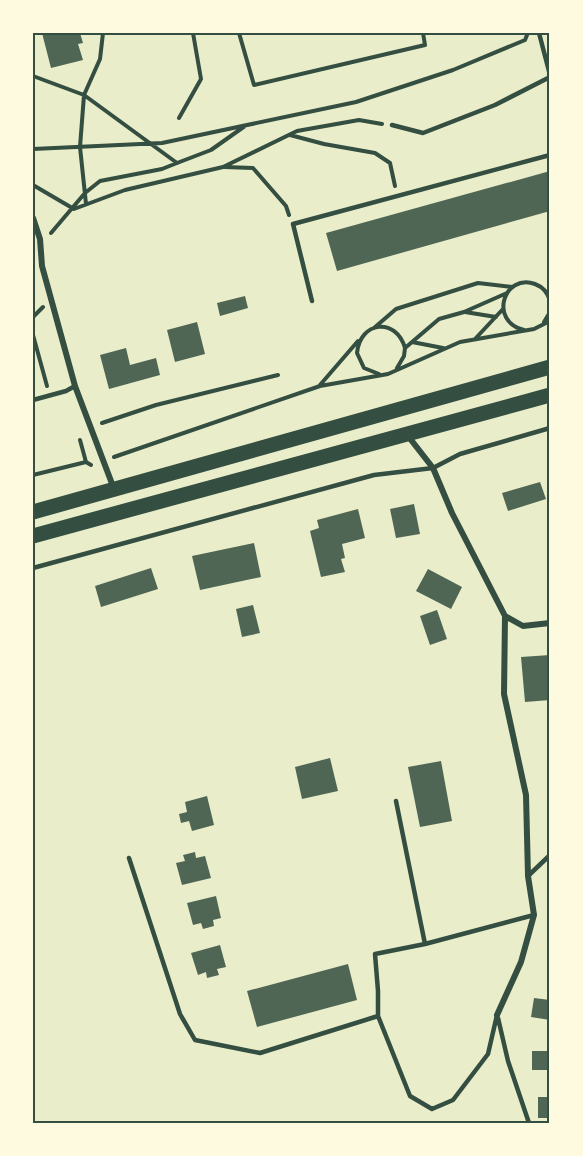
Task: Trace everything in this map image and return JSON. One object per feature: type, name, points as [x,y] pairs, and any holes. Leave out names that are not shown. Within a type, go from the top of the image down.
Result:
[{"type":"main road","points":[[33,512],[550,367]]},
{"type":"main road","points":[[33,536],[550,395]]},
{"type":"street","points":[[33,218],[40,239],[42,266],[75,386],[114,489]]},
{"type":"street","points":[[408,435],[433,468],[452,513],[505,615],[504,694],[526,795],[528,876],[534,915],[521,962],[497,1016]]},
{"type":"street","points":[[505,615],[523,626],[550,623]]},
{"type":"lane","points":[[392,125],[423,133],[495,105],[550,76],[539,33]]},
{"type":"lane","points":[[312,301],[293,224],[550,155]]},
{"type":"lane","points":[[33,400],[75,386]]},
{"type":"lane","points":[[33,568],[374,475],[433,468],[460,454],[550,428]]},
{"type":"lane","points":[[396,801],[425,944]]},
{"type":"lane","points":[[528,876],[550,855]]},
{"type":"lane","points":[[129,858],[180,1014],[195,1040],[260,1053],[378,1016]]},
{"type":"lane","points":[[497,1016],[488,1054],[453,1100],[432,1109],[410,1096],[378,1016],[375,954],[425,944],[534,915]]},
{"type":"lane","points":[[497,1016],[508,1061],[529,1123]]},
{"type":"path","points":[[86,204],[80,147],[84,95],[100,59],[103,33]]},
{"type":"path","points":[[179,118],[201,79],[193,33]]},
{"type":"path","points":[[239,33],[254,85],[424,45],[423,33]]},
{"type":"path","points":[[33,149],[152,143],[247,125],[371,97],[453,70],[525,40],[528,33]]},
{"type":"path","points":[[33,76],[84,95],[177,163]]},
{"type":"path","points":[[74,209],[125,190],[223,167],[297,131],[359,120],[392,125]]},
{"type":"path","points":[[40,239],[51,233],[100,180],[162,169],[211,150],[247,125]]},
{"type":"path","points":[[289,135],[375,153],[390,163],[397,195]]},
{"type":"path","points":[[223,167],[253,168],[286,206],[293,224]]},
{"type":"path","points":[[33,185],[74,209]]},
{"type":"path","points":[[320,386],[361,338],[396,309],[478,283],[513,287],[528,282],[550,289]]},
{"type":"path","points":[[536,284],[543,289],[550,301]]},
{"type":"path","points":[[361,338],[357,353],[360,361],[371,372],[388,374],[401,364],[405,348],[439,320],[507,293],[513,287]]},
{"type":"path","points":[[475,340],[503,309],[507,293]]},
{"type":"path","points":[[33,317],[44,305]]},
{"type":"path","points":[[503,309],[510,324],[525,330],[534,329],[547,320],[550,312]]},
{"type":"path","points":[[464,312],[496,317]]},
{"type":"path","points":[[33,476],[86,462],[93,466],[105,463],[117,455],[320,386],[388,374],[460,342],[534,329],[550,321]]},
{"type":"path","points":[[374,328],[382,327],[397,333],[405,348]]},
{"type":"path","points":[[33,335],[49,396]]},
{"type":"path","points":[[411,342],[445,348]]},
{"type":"path","points":[[90,427],[156,405],[278,375]]},
{"type":"building","points":[[42,33],[80,33],[83,43],[78,44],[83,60],[51,68]]},
{"type":"building","points":[[550,171],[550,211],[337,271],[326,233]]},
{"type":"building","points":[[245,296],[248,308],[220,316],[217,303]]},
{"type":"building","points":[[197,322],[205,354],[175,362],[167,330]]},
{"type":"building","points":[[126,348],[130,365],[156,358],[160,375],[109,389],[100,355]]},
{"type":"building","points":[[540,482],[546,499],[508,511],[502,493]]},
{"type":"building","points":[[414,504],[420,534],[396,538],[390,509]]},
{"type":"building","points":[[358,509],[365,538],[342,544],[345,558],[341,559],[345,572],[321,577],[310,531],[319,528],[317,520]]},
{"type":"building","points":[[254,543],[261,577],[200,590],[192,556]]},
{"type":"building","points":[[151,568],[158,589],[101,607],[95,586]]},
{"type":"building","points":[[428,569],[462,587],[451,609],[416,591]]},
{"type":"building","points":[[253,605],[260,633],[242,637],[236,609]]},
{"type":"building","points":[[437,610],[447,639],[430,645],[420,616]]},
{"type":"building","points":[[550,655],[550,700],[525,702],[521,657]]},
{"type":"building","points":[[330,758],[338,791],[302,799],[295,767]]},
{"type":"building","points":[[441,761],[452,821],[420,827],[408,767]]},
{"type":"building","points":[[207,796],[214,825],[192,831],[189,821],[181,823],[179,814],[187,812],[185,802]]},
{"type":"building","points":[[195,852],[196,858],[205,856],[211,878],[182,885],[176,863],[185,861],[183,855]]},
{"type":"building","points":[[216,896],[221,918],[213,920],[214,926],[203,929],[201,923],[193,925],[187,903]]},
{"type":"building","points":[[220,945],[226,967],[217,969],[219,975],[207,978],[206,972],[198,975],[191,953]]},
{"type":"building","points":[[348,964],[357,1000],[257,1027],[247,991]]},
{"type":"building","points":[[534,998],[550,1000],[550,1020],[531,1017]]},
{"type":"building","points":[[532,1051],[550,1051],[550,1070],[532,1070]]},
{"type":"building","points":[[538,1097],[550,1097],[550,1118],[538,1118]]}]
